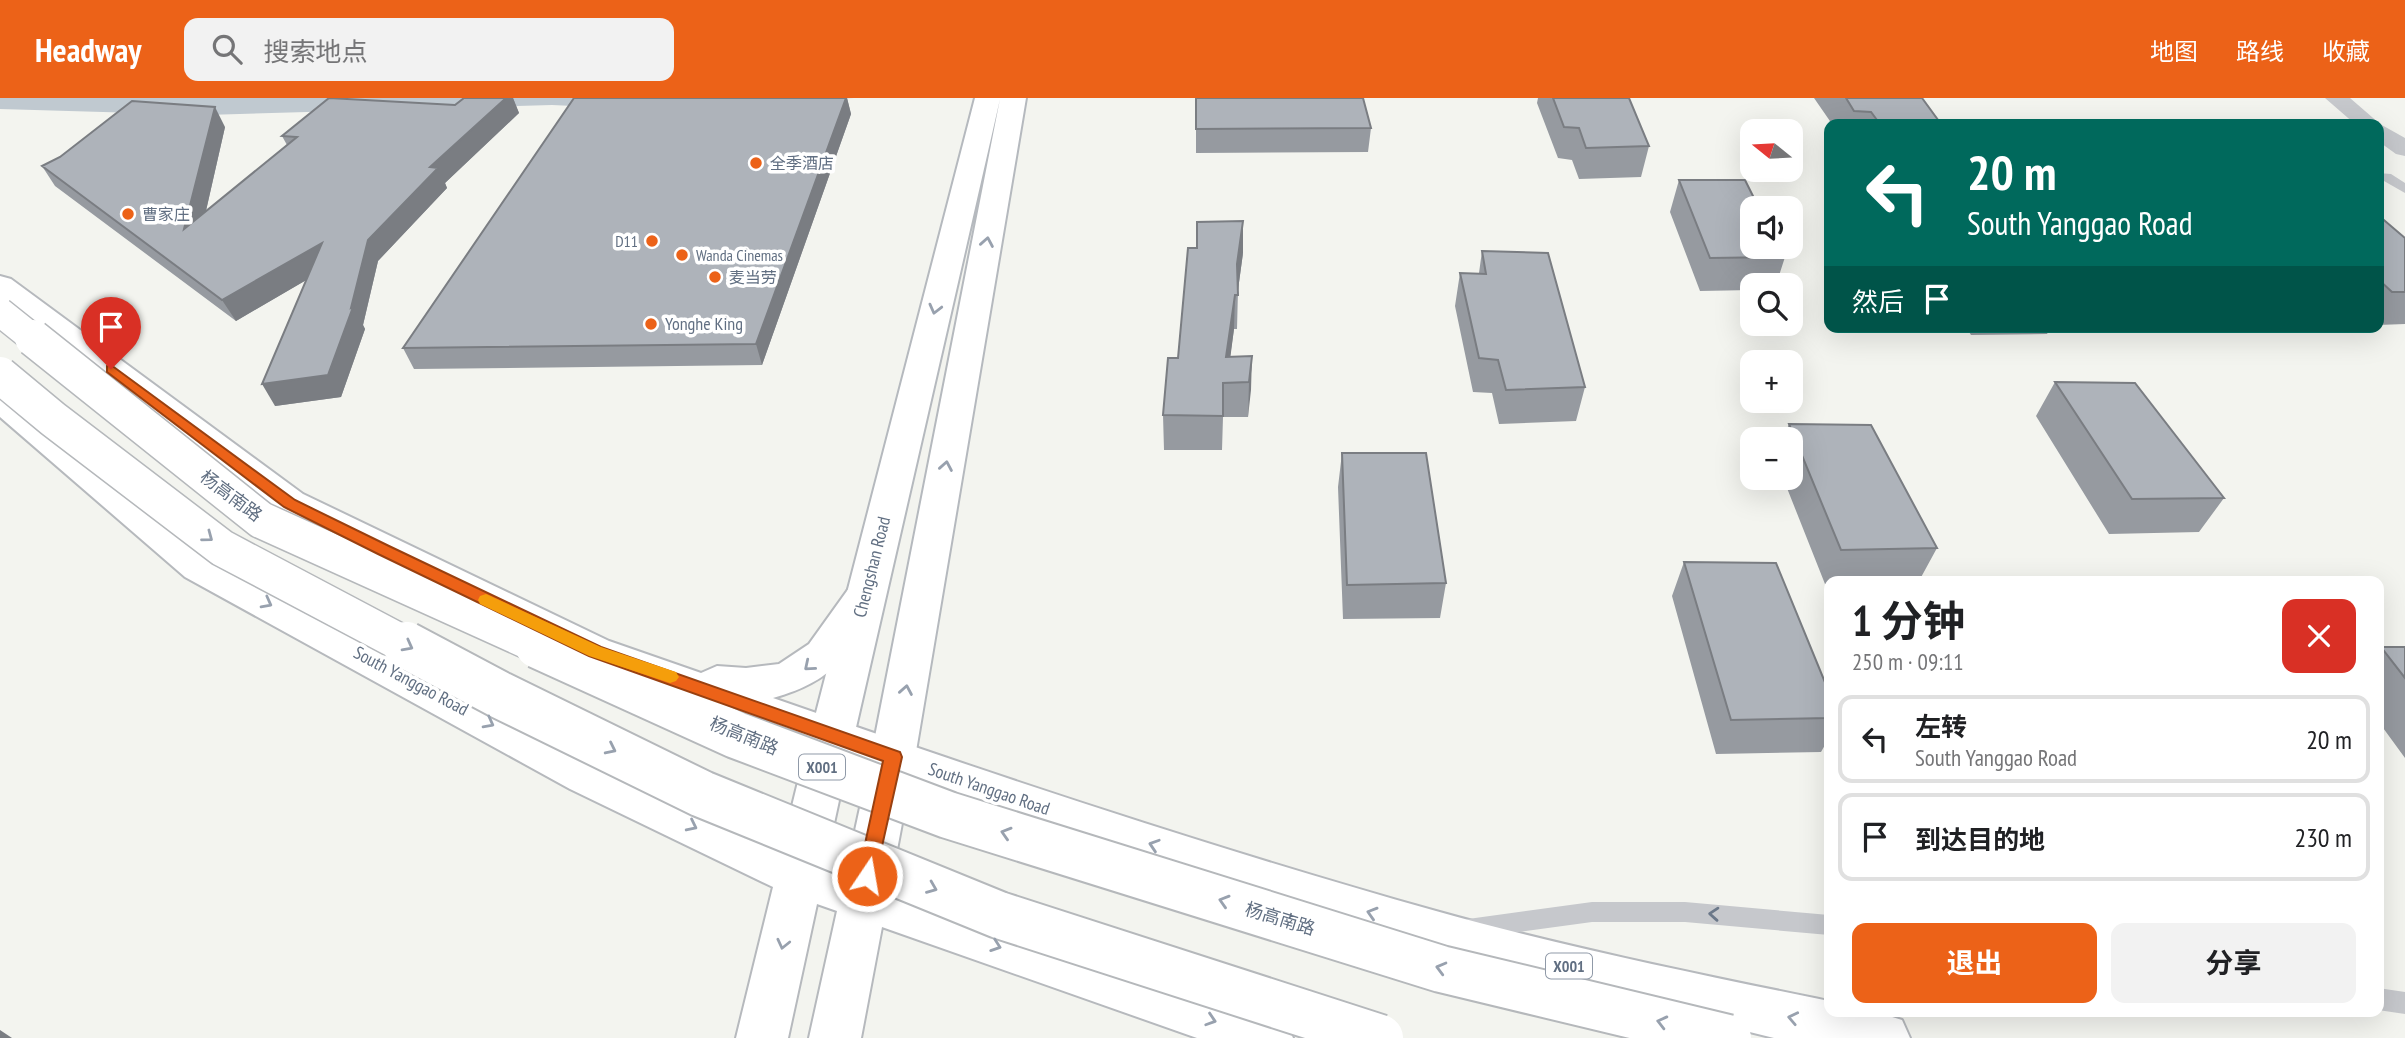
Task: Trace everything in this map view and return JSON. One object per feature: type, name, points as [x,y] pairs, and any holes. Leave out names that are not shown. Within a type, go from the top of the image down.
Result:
[{"type":"main road","name":"Chengshan Road","points":[[762,1038],[866,594],[1000,99]]},
{"type":"main road","name":"Chengshan Road","points":[[835,1038],[893,757],[1000,99]]},
{"type":"main road","name":"South Yanggao Road","points":[[0,285],[290,503],[595,652],[667,675],[832,736],[1158,846],[1437,933],[1700,998],[1884,1038]]},
{"type":"main road","name":"杨高南路","points":[[0,312],[261,520],[736,735],[948,815],[1441,969],[1728,1038]]},
{"type":"main road","points":[[0,375],[222,548],[500,695],[702,794],[999,915],[1380,1038]]},
{"type":"main road","name":"South Yanggao Road","points":[[0,399],[199,567],[586,776],[798,877],[862,900]]},
{"type":"main road","points":[[667,675],[733,684],[767,685],[803,673],[842,634],[866,594]]},
{"type":"main road","points":[[862,900],[1267,1038]]},
{"type":"street","points":[[2336,98],[2363,119]]},
{"type":"street","points":[[2384,135],[2405,149]]},
{"type":"lane","points":[[2384,177],[2405,189]]},
{"type":"lane","points":[[1437,933],[1591,912],[1685,912],[1824,925]]},
{"type":"lane","points":[[2384,1000],[2405,1003]]},
{"type":"shaded area","points":[[0,98],[854,98],[637,109],[552,105],[206,115],[0,109]]},
{"type":"building","points":[[329,98],[455,105],[464,98],[506,98],[430,167],[438,168],[368,240],[351,308],[353,307],[328,375],[262,384],[322,243],[222,300],[42,166],[60,157],[132,101],[215,107],[184,229],[297,137],[282,136]]},
{"type":"building","name":"D11","points":[[574,98],[846,98],[756,344],[403,348]]},
{"type":"building","points":[[1196,98],[1363,98],[1371,128],[1196,129]]},
{"type":"building","points":[[1553,98],[1629,98],[1649,146],[1586,148],[1579,128],[1564,127]]},
{"type":"building","points":[[1846,98],[1922,98],[1937,119],[1876,119],[1871,112],[1854,111]]},
{"type":"building","points":[[1679,180],[1746,182],[1753,196],[1740,196],[1740,258],[1710,258]]},
{"type":"building","points":[[2384,220],[2405,238],[2405,292],[2392,292],[2384,285]]},
{"type":"building","points":[[1243,221],[1237,264],[1238,295],[1235,295],[1226,357],[1252,356],[1249,382],[1223,383],[1223,416],[1163,415],[1168,358],[1178,358],[1188,248],[1197,248],[1197,222]]},
{"type":"building","points":[[1482,251],[1548,253],[1585,387],[1506,390],[1498,360],[1479,358],[1460,273],[1486,274]]},
{"type":"building","points":[[2055,382],[2135,383],[2224,498],[2132,499]]},
{"type":"building","points":[[1789,424],[1871,425],[1937,548],[1841,550],[1803,458],[1803,427],[1790,427]]},
{"type":"building","points":[[1342,453],[1426,453],[1446,583],[1347,585]]},
{"type":"building","points":[[1684,562],[1776,563],[1824,680],[1824,718],[1731,720]]},
{"type":"building","points":[[2384,647],[2405,647],[2405,678],[2384,651]]},
{"type":"slow traffic","points":[[486,600],[595,652],[670,677]]},
{"type":"place","name":"全季酒店","points":[[756,163]]},
{"type":"place","name":"曹家庄","points":[[128,214]]},
{"type":"place","name":"D11","points":[[652,241]]},
{"type":"place","name":"Wanda Cinemas","points":[[682,255]]},
{"type":"place","name":"麦当劳","points":[[715,277]]},
{"type":"place","name":"Yonghe King","points":[[651,324]]},
{"type":"route","points":[[111,369],[290,503],[383,550],[595,652],[667,675],[893,757],[867,876]]}]
